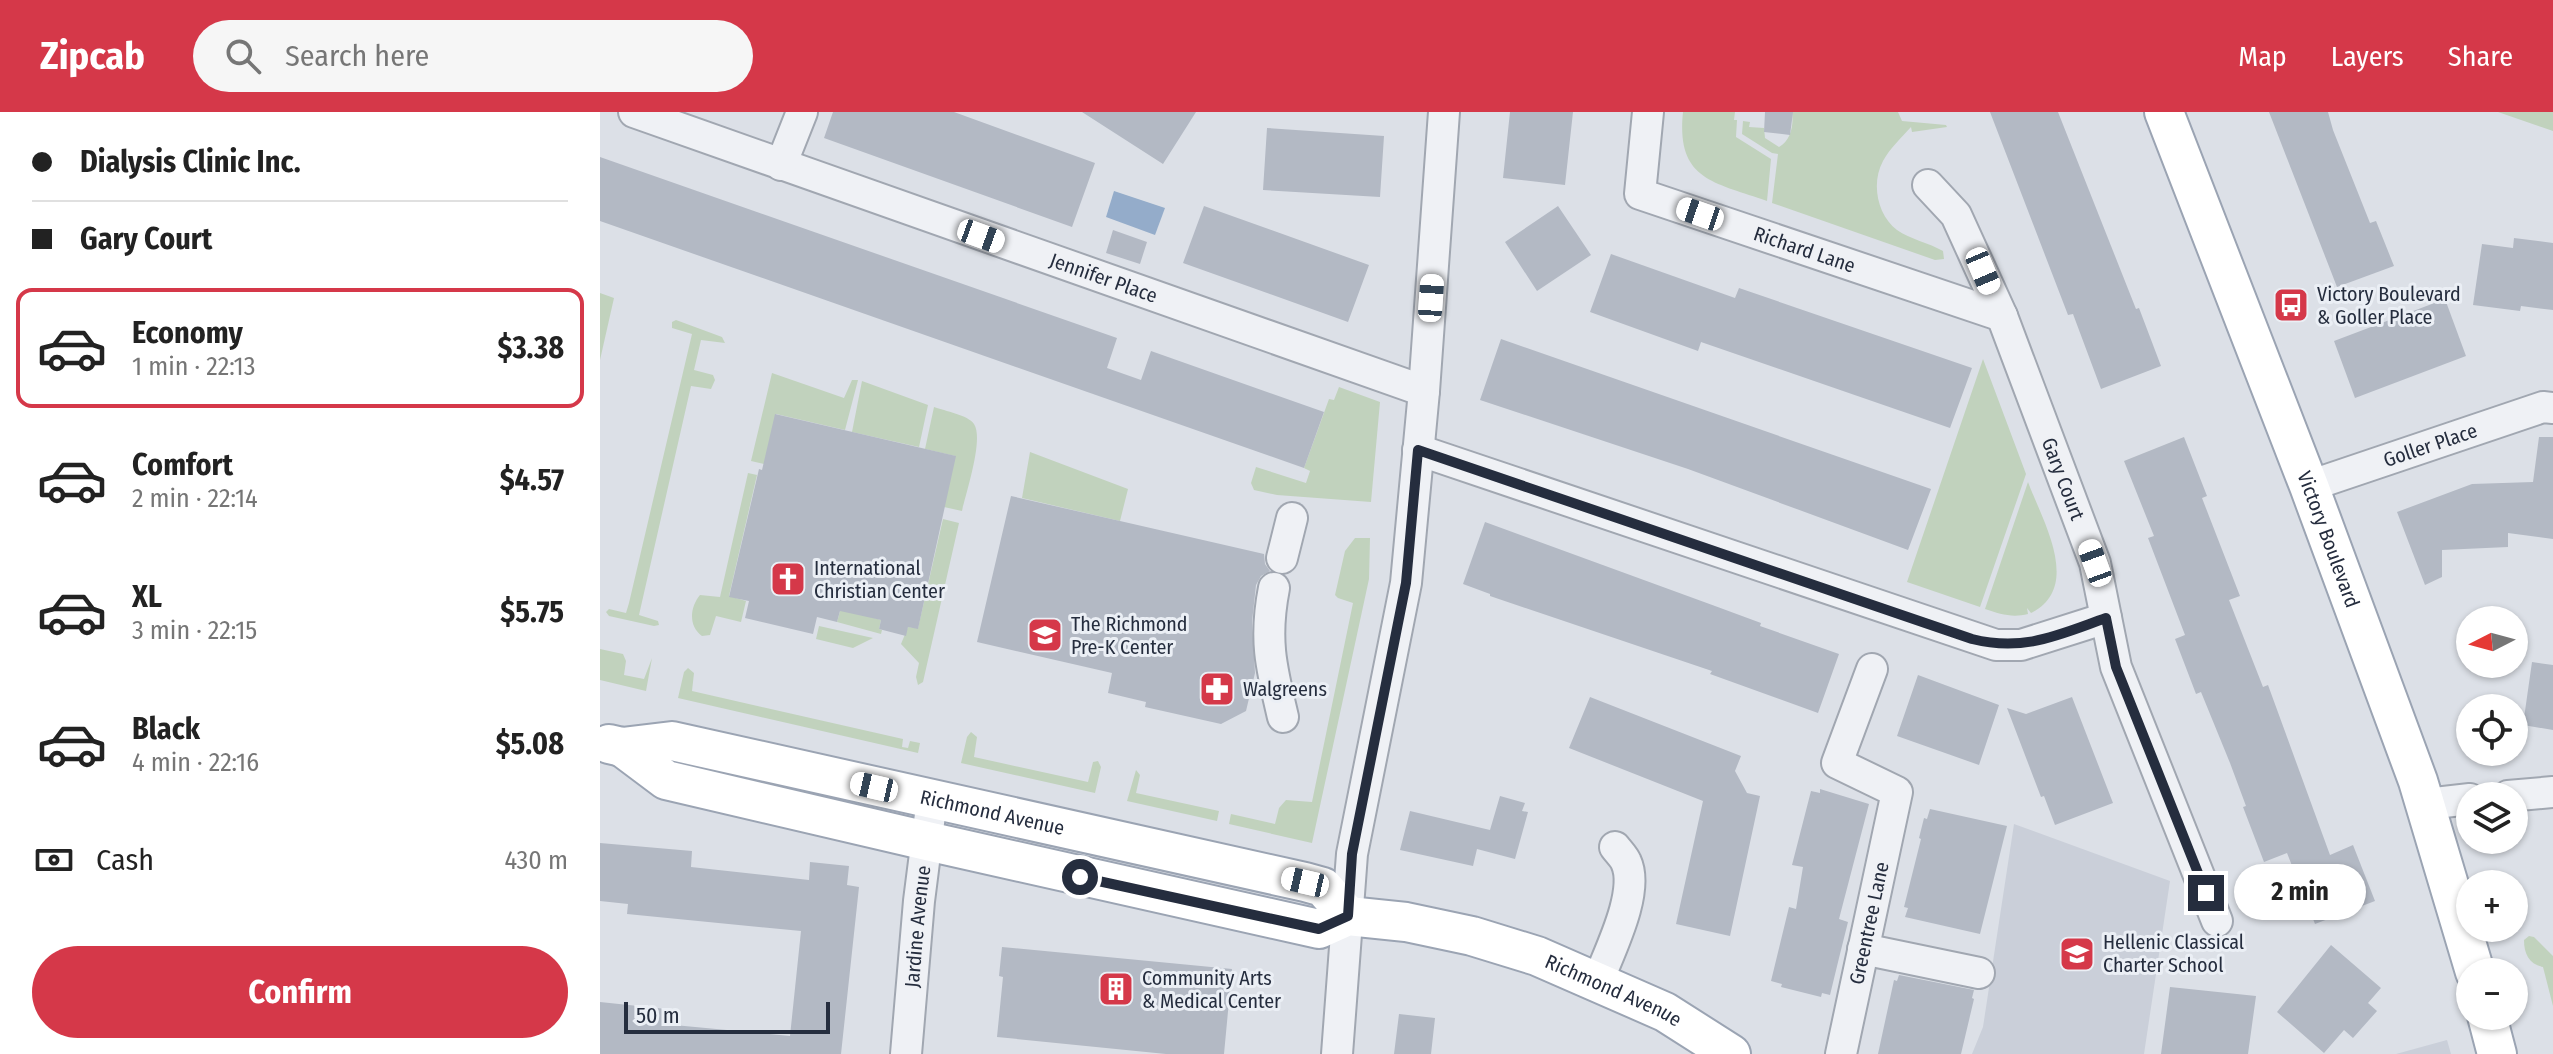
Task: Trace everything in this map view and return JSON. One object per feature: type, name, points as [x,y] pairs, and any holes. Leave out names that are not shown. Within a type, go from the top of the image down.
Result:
[{"type":"main road","name":"Victory Boulevard","points":[[2164,112],[2309,486],[2426,804],[2471,958]]},
{"type":"main road","name":"Richmond Avenue","points":[[611,744],[672,741],[1323,887],[1348,916]]},
{"type":"main road","name":"Richmond Avenue","points":[[611,744],[666,780],[1319,929],[1348,916],[1406,922],[1472,936],[1537,956],[1598,981],[1665,1012],[1731,1054]]},
{"type":"main road","points":[[2491,1030],[2497,1054]]},
{"type":"street","name":"Jennifer Place","points":[[634,112],[1424,391]]},
{"type":"street","points":[[781,165],[802,112]]},
{"type":"street","points":[[1337,1054],[1352,854],[1406,583],[1424,391],[1444,112]]},
{"type":"street","name":"Richard Lane","points":[[1648,112],[1640,194],[2002,316]]},
{"type":"street","name":"Gary Court","points":[[1928,185],[1956,215],[2002,316],[2095,563],[2116,667],[2217,921]]},
{"type":"street","name":"Goller Place","points":[[2309,486],[2543,407],[2553,408]]},
{"type":"street","points":[[1418,450],[1996,645],[2021,645],[2106,618]]},
{"type":"street","points":[[1282,558],[1292,518]]},
{"type":"street","points":[[1274,588],[1269,615],[1269,659],[1283,717]]},
{"type":"street","name":"Greentree Lane","points":[[1841,1054],[1897,792],[1837,763],[1872,669]]},
{"type":"street","points":[[2528,794],[2553,792]]},
{"type":"street","name":"Jardine Avenue","points":[[906,1054],[932,799]]},
{"type":"street","points":[[2426,804],[2456,801]]},
{"type":"street","points":[[1598,981],[1618,929],[1630,879],[1626,862],[1615,847]]},
{"type":"street","points":[[1863,949],[1979,973]]},
{"type":"shaded area","name":"Hellenic Classical Charter School","points":[[2014,824],[2170,881],[2144,1054],[1972,1054],[1983,1027]]},
{"type":"shaded area","points":[[2447,1040],[2451,1054],[2396,1054],[2436,1043]]},
{"type":"green space","points":[[1683,112],[1735,112],[1736,137],[1771,159],[1767,201],[1715,182],[1692,165],[1682,135]]},
{"type":"green space","points":[[1792,112],[1898,112],[1902,121],[1946,125],[1912,132],[1911,127],[1883,161],[1877,179],[1878,198],[1890,224],[1902,233],[1943,251],[1944,259],[1935,260],[1772,203],[1778,154],[1742,134],[1743,121],[1750,122],[1749,127],[1764,128],[1765,138],[1779,147],[1791,132]]},
{"type":"green space","points":[[2498,112],[2553,112],[2553,131]]},
{"type":"green space","points":[[600,293],[614,298],[600,360]]},
{"type":"green space","points":[[676,320],[722,337],[725,343],[701,340],[694,370],[713,375],[715,380],[711,389],[691,386],[639,615],[658,621],[659,625],[654,626],[609,616],[606,612],[609,609],[626,613],[629,603],[692,334],[672,328],[672,322]]},
{"type":"green space","points":[[1983,359],[2026,474],[1980,607],[1907,582]]},
{"type":"green space","points":[[772,373],[844,398],[852,380],[858,380],[845,430],[776,414],[764,464],[751,461]]},
{"type":"green space","points":[[862,381],[928,405],[919,447],[852,432]]},
{"type":"green space","points":[[1339,387],[1380,402],[1371,502],[1277,495],[1254,490],[1251,483],[1256,467],[1306,483],[1310,471],[1304,468],[1329,399],[1334,400]]},
{"type":"green space","points":[[934,407],[967,418],[977,431],[976,453],[962,511],[944,507],[955,456],[925,449]]},
{"type":"green space","points":[[1030,452],[1128,489],[1120,521],[1022,498]]},
{"type":"green space","points":[[748,473],[757,475],[729,596],[746,601],[741,622],[716,616],[710,635],[702,636],[694,627],[694,605],[700,595],[720,597]]},
{"type":"green space","points":[[2028,482],[2049,533],[2057,570],[2054,587],[2046,601],[2031,613],[2027,608],[2028,614],[2006,615],[1985,609]]},
{"type":"green space","points":[[943,519],[959,523],[923,682],[918,685],[919,663],[901,644],[908,627],[918,628]]},
{"type":"green space","points":[[1355,538],[1370,538],[1369,579],[1312,843],[1229,824],[1231,814],[1275,824],[1279,808],[1286,800],[1312,802],[1353,603],[1335,595],[1345,551]]},
{"type":"green space","points":[[841,608],[881,620],[881,634],[837,622]]},
{"type":"green space","points":[[819,626],[873,638],[853,648],[816,639]]},
{"type":"green space","points":[[600,649],[623,654],[626,661],[624,675],[644,679],[652,658],[646,691],[600,680]]},
{"type":"green space","points":[[688,668],[694,673],[692,691],[903,739],[902,747],[908,748],[910,741],[920,743],[918,753],[678,698],[684,672]]},
{"type":"green space","points":[[971,732],[977,737],[974,757],[1088,782],[1093,762],[1098,761],[1101,767],[1095,793],[961,763]]},
{"type":"green space","points":[[1136,770],[1140,775],[1136,793],[1219,811],[1217,821],[1127,801]]},
{"type":"green space","points":[[2528,937],[2534,937],[2553,956],[2553,1006],[2543,967],[2531,961],[2526,954],[2524,942],[2528,942]]},
{"type":"water","points":[[1114,191],[1165,208],[1155,235],[1106,217]]},
{"type":"building","points":[[833,112],[954,112],[1095,163],[1072,227],[824,138]]},
{"type":"building","points":[[1082,112],[1196,112],[1163,164]]},
{"type":"building","points":[[1510,112],[1573,112],[1565,185],[1503,178]]},
{"type":"building","points":[[1765,112],[1793,112],[1790,135],[1764,132]]},
{"type":"building","points":[[1990,112],[2058,112],[2161,366],[2101,389],[2073,314],[2068,315]]},
{"type":"building","points":[[2269,112],[2328,112],[2370,223],[2376,221],[2394,266],[2337,287]]},
{"type":"building","points":[[1267,128],[1384,136],[1380,197],[1263,190]]},
{"type":"building","points":[[600,157],[1117,338],[1107,368],[1141,380],[1151,351],[1324,412],[1304,468],[600,221]]},
{"type":"building","points":[[1204,206],[1369,265],[1348,322],[1183,263]]},
{"type":"building","points":[[1558,206],[1591,255],[1537,291],[1505,242]]},
{"type":"building","points":[[1113,230],[1147,242],[1140,264],[1106,253]]},
{"type":"building","points":[[2514,238],[2553,243],[2553,310],[2521,306],[2520,311],[2473,305],[2482,244],[2513,248]]},
{"type":"building","points":[[1611,254],[1735,298],[1739,288],[1972,368],[1950,428],[1701,342],[1698,351],[1590,312]]},
{"type":"building","points":[[2445,299],[2466,356],[2355,398],[2334,341]]},
{"type":"building","points":[[1501,339],[1931,489],[1908,550],[1688,469],[1480,400]]},
{"type":"building","points":[[775,414],[956,456],[918,629],[908,627],[906,636],[879,629],[881,620],[840,611],[837,622],[817,617],[813,634],[745,618],[749,601],[729,597]]},
{"type":"building","points":[[2184,437],[2207,496],[2202,498],[2240,596],[2229,600],[2263,687],[2268,685],[2330,855],[2353,845],[2375,901],[2315,924],[2287,853],[2264,862],[2230,763],[2201,692],[2196,694],[2175,639],[2185,635],[2148,538],[2154,536],[2124,461]]},
{"type":"building","points":[[2539,437],[2553,437],[2553,539],[2508,533],[2508,547],[2442,550],[2442,577],[2425,585],[2397,512],[2472,484],[2533,482]]},
{"type":"building","points":[[1011,496],[1264,554],[1270,571],[1261,576],[1256,585],[1252,622],[1255,673],[1246,711],[1221,724],[1145,707],[1146,702],[1108,693],[1112,673],[977,642]]},
{"type":"building","points":[[1485,522],[1839,654],[1818,713],[1710,674],[1712,671],[1490,596],[1463,584]]},
{"type":"building","points":[[2532,662],[2553,665],[2553,730],[2528,726],[2527,694]]},
{"type":"building","points":[[1918,675],[1999,705],[1979,765],[1897,736]]},
{"type":"building","points":[[1590,697],[1741,756],[1735,771],[1747,793],[1760,796],[1730,936],[1676,924],[1703,801],[1569,748]]},
{"type":"building","points":[[2072,697],[2113,803],[2055,825],[2007,708],[2026,714]]},
{"type":"building","points":[[1820,789],[1869,804],[1839,919],[1848,922],[1830,995],[1822,993],[1821,997],[1781,987],[1782,984],[1771,981],[1789,907],[1796,909],[1803,867],[1792,865],[1811,791],[1820,793]]},
{"type":"building","points":[[1500,796],[1525,803],[1522,811],[1528,812],[1515,859],[1477,849],[1473,866],[1400,850],[1410,811],[1490,830]]},
{"type":"building","points":[[1930,809],[2007,826],[1980,934],[1905,917],[1908,908],[1904,907],[1919,838],[1924,818],[1927,819]]},
{"type":"building","points":[[600,843],[692,851],[691,867],[809,880],[810,862],[849,866],[847,885],[859,887],[841,1054],[600,1054],[600,1002],[676,1010],[674,1025],[790,1036],[801,931],[627,914],[628,904],[600,901]]},
{"type":"building","points":[[2331,945],[2381,988],[2368,1003],[2377,1011],[2353,1038],[2344,1030],[2324,1053],[2277,1012]]},
{"type":"building","name":"Community Arts & Medical Center","points":[[1002,947],[1232,969],[1224,1054],[1166,1054],[997,1037],[1003,977],[999,976]]},
{"type":"building","points":[[1899,975],[1974,990],[1961,1054],[1878,1054],[1894,980],[1897,981]]},
{"type":"building","points":[[2170,987],[2256,996],[2248,1054],[2161,1054]]},
{"type":"building","points":[[1399,1014],[1435,1018],[1431,1054],[1394,1054]]},
{"type":"place","name":"Victory Boulevard & Goller Place","points":[[2291,305]]},
{"type":"place","name":"International Christian Center","points":[[788,579]]},
{"type":"place","name":"The Richmond Pre-K Center","points":[[1045,635]]},
{"type":"place","name":"Walgreens","points":[[1217,689]]},
{"type":"place","name":"Hellenic Classical Charter School","points":[[2077,954]]},
{"type":"place","name":"Community Arts & Medical Center","points":[[1116,989]]},
{"type":"route","points":[[1080,877],[1319,929],[1348,916],[1352,854],[1406,583],[1418,450],[1996,645],[2021,645],[2106,618],[2116,667],[2206,893]]}]
